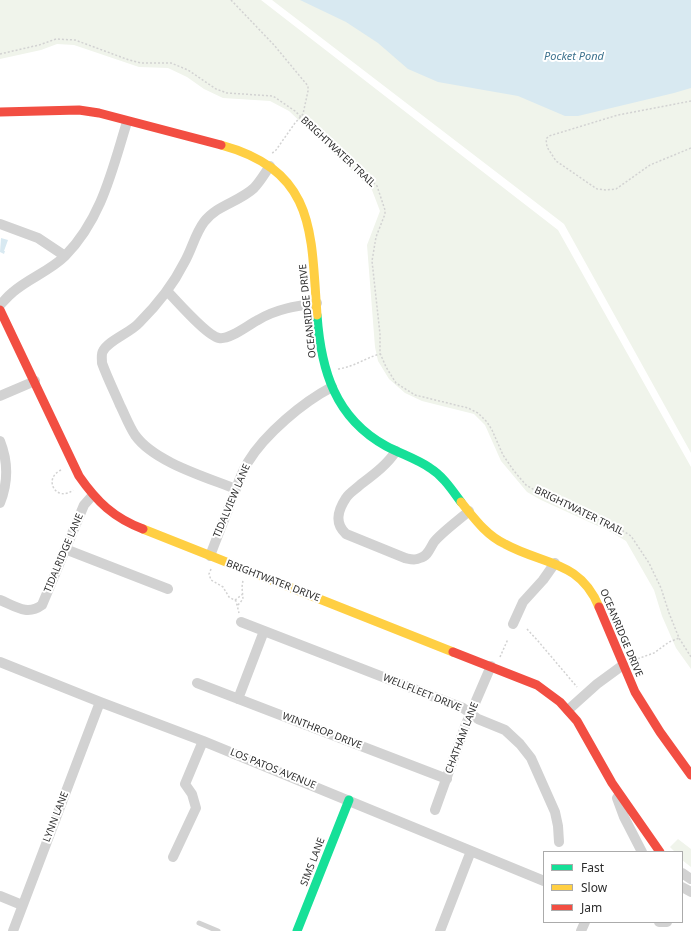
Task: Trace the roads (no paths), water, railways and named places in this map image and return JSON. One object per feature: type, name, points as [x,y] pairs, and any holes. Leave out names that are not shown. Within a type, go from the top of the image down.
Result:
[{"type":"street","name":"OCEANRIDGE DRIVE","points":[[0,112],[85,110],[227,147],[267,164],[286,180],[307,218],[313,257],[319,335],[326,371],[332,387],[347,414],[361,429],[376,440],[396,451],[424,463],[435,472],[448,484],[484,529],[502,543],[555,563],[581,578],[596,596],[635,692],[691,774]]},
{"type":"street","points":[[0,305],[13,292],[65,256],[84,232],[102,199],[127,122]]},
{"type":"street","points":[[236,489],[156,455],[144,446],[128,423],[104,370],[102,363],[103,351],[112,342],[138,325],[154,307],[167,291],[185,262],[197,232],[205,221],[218,209],[254,188],[267,164]]},
{"type":"street","points":[[0,224],[38,238],[65,256]]},
{"type":"street","points":[[167,291],[205,329],[219,338],[226,338],[259,318],[291,307],[317,303]]},
{"type":"street","name":"BRIGHTWATER DRIVE","points":[[0,310],[79,476],[92,496],[112,514],[128,523],[210,556],[537,685],[548,692],[568,710],[577,721],[612,783],[659,851]]},
{"type":"street","points":[[0,396],[35,381]]},
{"type":"street","name":"TIDALVIEW LANE","points":[[210,556],[247,463],[257,448],[270,434],[320,393],[332,387]]},
{"type":"street","points":[[0,441],[4,455],[6,473],[4,490],[0,503]]},
{"type":"street","points":[[396,451],[387,462],[346,497],[338,516],[338,525],[346,534],[405,558],[412,560],[419,559],[426,556],[435,541],[469,511]]},
{"type":"street","name":"TIDALRIDGE LANE","points":[[0,600],[28,610],[35,610],[42,605],[84,505],[92,496]]},
{"type":"street","points":[[65,549],[168,589]]},
{"type":"street","points":[[513,624],[524,602],[555,563]]},
{"type":"street","name":"WELLFLEET DRIVE","points":[[241,619],[264,631],[462,708],[478,719],[505,730],[520,744],[531,758],[555,812],[559,842]]},
{"type":"street","points":[[238,699],[264,631]]},
{"type":"street","name":"LOS PATOS AVENUE","points":[[0,662],[203,741],[543,881]]},
{"type":"street","points":[[568,710],[602,679],[623,664]]},
{"type":"street","name":"CHATHAM LANE","points":[[435,810],[471,713],[491,666]]},
{"type":"street","name":"WINTHROP DRIVE","points":[[198,683],[447,779]]},
{"type":"street","name":"LYNN LANE","points":[[12,931],[100,702]]},
{"type":"street","points":[[173,857],[196,808],[192,794],[185,784],[203,741]]},
{"type":"street","name":"BRIGHTWATER DRIVE","points":[[612,783],[624,817],[641,851]]},
{"type":"street","name":"SIMS LANE","points":[[298,931],[349,800]]},
{"type":"street","points":[[440,931],[471,851]]},
{"type":"street","points":[[683,873],[691,880]]},
{"type":"street","points":[[0,896],[22,905]]},
{"type":"lane","points":[[199,923],[218,931]]},
{"type":"water","name":"Pocket Pond","points":[[300,0],[691,0],[691,88],[578,116],[565,116],[518,96],[438,82],[408,69],[378,43],[346,22]]},
{"type":"water","points":[[1,238],[8,240],[4,254],[0,252]]}]
